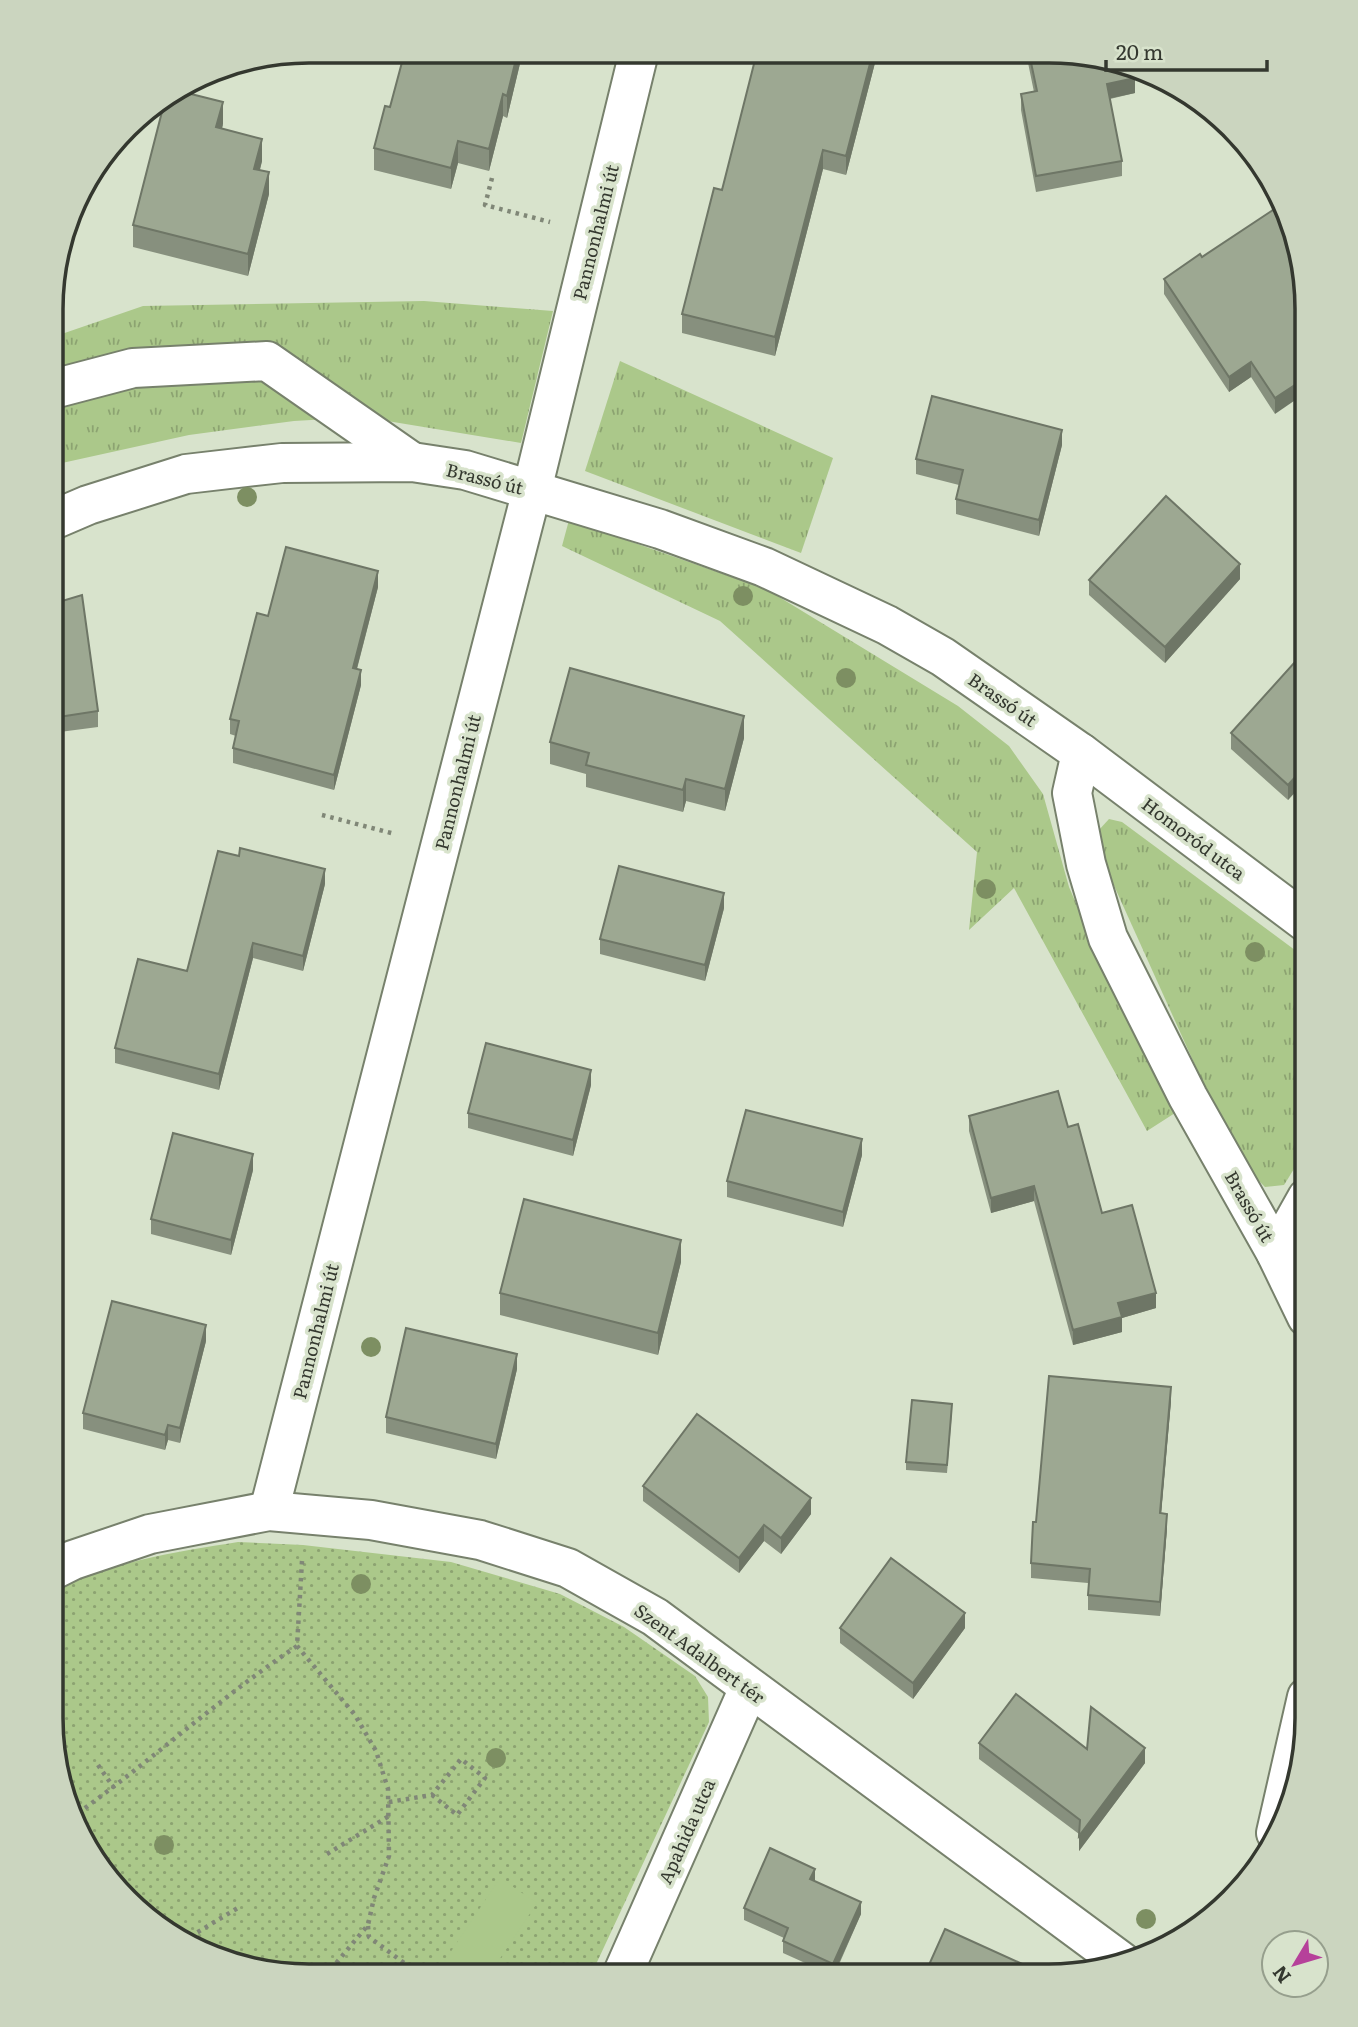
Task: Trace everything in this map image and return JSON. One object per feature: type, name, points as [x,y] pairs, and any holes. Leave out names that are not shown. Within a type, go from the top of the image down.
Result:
[{"type":"street","name":"Pannonhalmi út","points":[[287,1512],[440,846],[532,489],[636,64]]},
{"type":"street","name":"Brassó út","points":[[63,386],[133,368],[267,361],[412,462]]},
{"type":"street","name":"Brassó út","points":[[63,516],[88,505],[186,474],[282,463],[412,462],[465,470],[660,529],[764,567],[887,625],[943,657],[1081,753],[1072,793],[1086,864],[1108,938],[1188,1097],[1276,1253],[1294,1291]]},
{"type":"street","name":"Homoród utca","points":[[1081,753],[1295,914]]},
{"type":"street","name":"Brassó út","points":[[1276,1253],[1294,1221]]},
{"type":"street","name":"Szent Adalbert tér","points":[[63,1565],[150,1534],[287,1512],[371,1520],[480,1540],[568,1568],[655,1617],[1113,1956]]},
{"type":"street","name":"Apahida utca","points":[[627,1964],[749,1688]]},
{"type":"path","points":[[492,178],[485,205],[595,233]]},
{"type":"path","points":[[322,815],[440,846]]},
{"type":"path","points":[[287,1512],[296,1646],[355,1715],[376,1751],[388,1789],[389,1856],[374,1898],[368,1926],[369,1937],[405,1964]]},
{"type":"path","points":[[81,1811],[114,1788],[245,1681],[296,1646]]},
{"type":"path","points":[[388,1801],[432,1795],[461,1759],[485,1778],[457,1815],[432,1795]]},
{"type":"path","points":[[98,1765],[114,1788]]},
{"type":"path","points":[[327,1854],[389,1816]]},
{"type":"path","points":[[193,1935],[241,1906]]},
{"type":"path","points":[[336,1964],[368,1926]]},
{"type":"green space","points":[[424,301],[553,311],[521,443],[363,417],[294,421],[189,435],[63,463],[63,334],[143,306]]},
{"type":"green space","points":[[620,361],[833,458],[801,553],[585,471]]},
{"type":"green space","points":[[569,520],[766,589],[958,706],[1009,746],[1043,794],[1069,887],[1119,1003],[1175,1113],[1147,1131],[1014,888],[969,930],[977,852],[720,621],[562,546]]},
{"type":"green space","points":[[1109,819],[1122,822],[1295,950],[1294,1168],[1284,1185],[1265,1187],[1252,1174],[1213,1105],[1102,859],[1098,831]]},
{"type":"green space","points":[[238,1542],[303,1545],[451,1562],[560,1594],[624,1627],[695,1676],[708,1697],[709,1722],[596,1964],[277,1962],[246,1956],[200,1939],[159,1913],[135,1892],[114,1868],[96,1841],[71,1781],[63,1718],[63,1587],[96,1573],[166,1554]]},
{"type":"green space","points":[[500,1878],[537,1903],[496,1964],[444,1962]]},
{"type":"building","points":[[754,63],[870,63],[846,156],[823,150],[775,337],[682,314],[714,188],[722,190]]},
{"type":"building","points":[[1031,63],[1081,65],[1134,78],[1107,84],[1122,161],[1036,176],[1021,94],[1037,91]]},
{"type":"building","points":[[402,64],[515,64],[507,96],[503,94],[489,149],[458,141],[451,168],[374,148],[385,106],[390,107]]},
{"type":"building","points":[[190,94],[223,102],[216,127],[262,139],[254,169],[269,172],[248,254],[133,225],[162,112],[186,96]]},
{"type":"building","points":[[1274,209],[1287,246],[1295,309],[1295,385],[1275,398],[1251,362],[1229,377],[1164,279],[1200,254],[1202,257]]},
{"type":"building","points":[[932,396],[1062,430],[1039,520],[956,499],[963,470],[916,459]]},
{"type":"building","points":[[1166,496],[1240,564],[1165,647],[1089,580]]},
{"type":"building","points":[[286,547],[378,571],[353,668],[361,670],[334,775],[233,748],[239,721],[230,719],[257,613],[268,616]]},
{"type":"building","points":[[82,595],[98,711],[63,716],[63,601]]},
{"type":"building","points":[[1295,662],[1295,778],[1288,785],[1231,733]]},
{"type":"building","points":[[570,668],[744,716],[725,789],[686,779],[683,790],[586,765],[589,753],[550,742]]},
{"type":"building","points":[[240,848],[325,869],[303,956],[253,943],[219,1074],[115,1048],[138,959],[187,971],[218,851],[239,856]]},
{"type":"building","points":[[619,866],[724,893],[705,965],[600,939]]},
{"type":"building","points":[[486,1043],[591,1070],[573,1140],[468,1113]]},
{"type":"building","points":[[1058,1091],[1068,1127],[1078,1124],[1102,1213],[1132,1205],[1156,1293],[1118,1303],[1122,1317],[1073,1330],[1034,1186],[991,1198],[969,1116]]},
{"type":"building","points":[[746,1110],[862,1139],[843,1212],[727,1181]]},
{"type":"building","points":[[173,1133],[253,1154],[231,1240],[151,1219]]},
{"type":"building","points":[[524,1199],[681,1240],[658,1333],[500,1293]]},
{"type":"building","points":[[112,1301],[206,1325],[180,1428],[168,1425],[165,1435],[83,1413]]},
{"type":"building","points":[[406,1328],[517,1354],[496,1444],[386,1417]]},
{"type":"building","points":[[1049,1376],[1171,1387],[1160,1513],[1167,1514],[1160,1602],[1088,1595],[1090,1569],[1031,1563]]},
{"type":"building","points":[[912,1400],[952,1404],[947,1465],[906,1462]]},
{"type":"building","points":[[697,1414],[811,1498],[781,1538],[764,1525],[739,1558],[643,1486]]},
{"type":"building","points":[[891,1558],[965,1613],[913,1683],[840,1628]]},
{"type":"building","points":[[1016,1694],[1087,1749],[1091,1707],[1145,1748],[1079,1836],[1080,1820],[979,1743]]},
{"type":"building","points":[[770,1848],[815,1869],[810,1879],[861,1902],[833,1964],[783,1941],[788,1928],[744,1908]]},
{"type":"building","points":[[945,1929],[1022,1964],[929,1964]]}]
